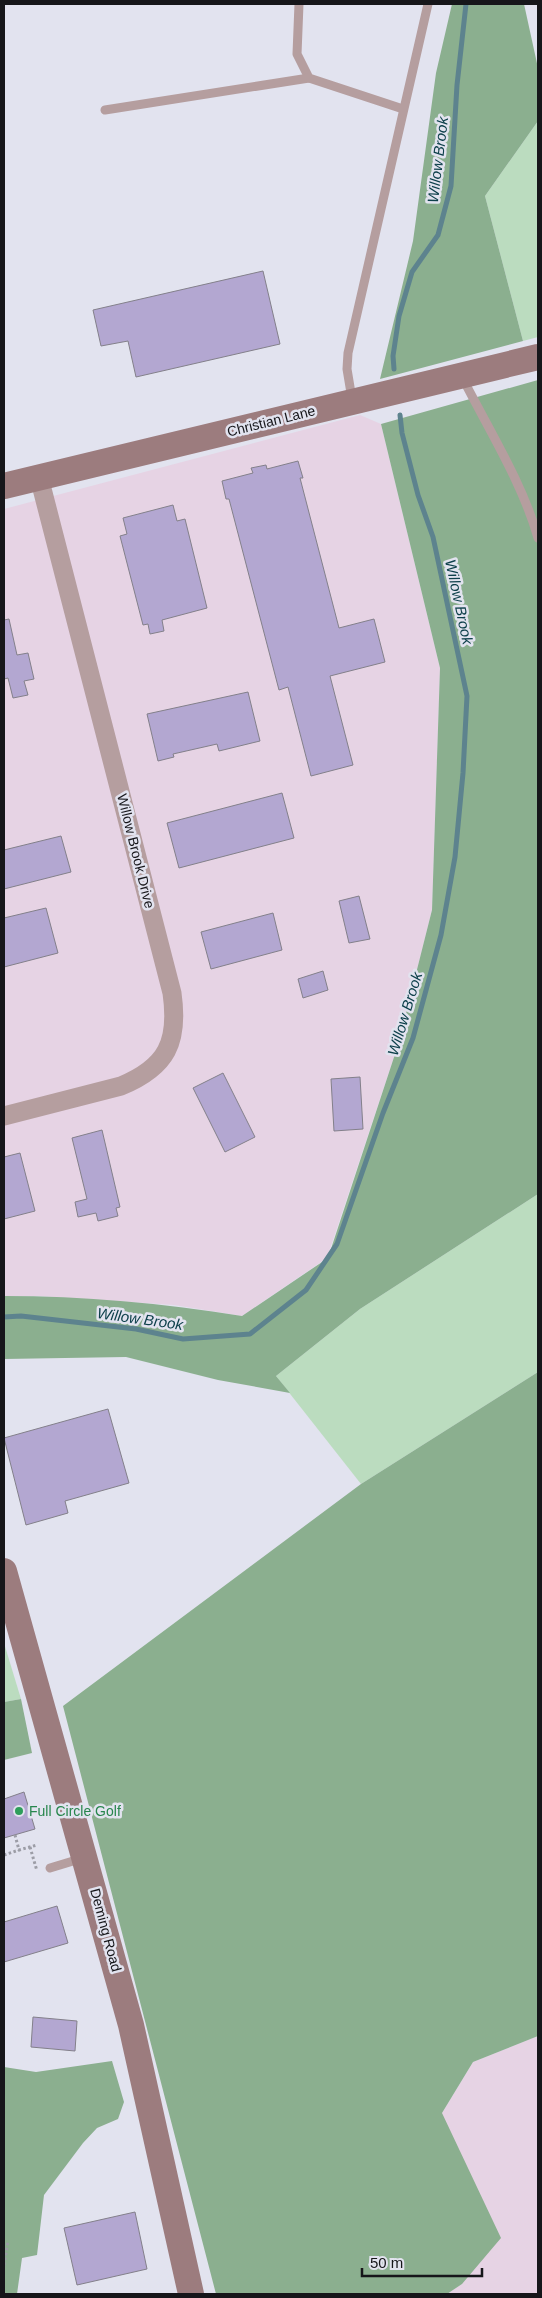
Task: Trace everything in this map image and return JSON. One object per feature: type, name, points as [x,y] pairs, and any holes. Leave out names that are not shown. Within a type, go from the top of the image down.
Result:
[{"type":"street","name":"Christian Lane","points":[[4,486],[538,357]]},
{"type":"street","name":"Willow Brook Drive","points":[[4,1116],[120,1086],[139,1078],[154,1068],[167,1053],[174,1033],[176,1015],[172,993],[39,477]]},
{"type":"street","name":"Deming Road","points":[[4,1571],[131,2025],[191,2294]]},
{"type":"lane","points":[[299,4],[297,54],[309,78]]},
{"type":"lane","points":[[353,401],[347,369],[348,353],[428,4]]},
{"type":"lane","points":[[105,110],[309,78],[403,109]]},
{"type":"lane","points":[[461,375],[536,522],[538,538]]},
{"type":"lane","points":[[50,1868],[85,1858]]},
{"type":"path","points":[[15,1835],[19,1850]]},
{"type":"path","points":[[4,1855],[37,1845]]},
{"type":"path","points":[[30,1847],[38,1873]]},
{"type":"path","points":[[4,2265],[8,2241]]},
{"type":"shaded area","points":[[360,415],[381,424],[440,668],[432,910],[398,1045],[327,1258],[242,1316],[174,1305],[40,1296],[4,1296],[4,509]]},
{"type":"shaded area","points":[[538,2036],[538,2294],[447,2294],[462,2284],[442,2113],[473,2062]]},
{"type":"green space","points":[[452,4],[524,4],[538,68],[538,121],[485,196],[523,341],[380,379],[413,241],[436,73]]},
{"type":"green space","points":[[538,121],[538,337],[523,341],[485,196]]},
{"type":"green space","points":[[538,380],[538,1194],[360,1309],[276,1376],[290,1393],[218,1380],[126,1357],[4,1359],[4,1296],[64,1297],[123,1301],[183,1307],[242,1316],[328,1258],[398,1045],[432,910],[440,668],[381,424]]},
{"type":"green space","points":[[538,1194],[538,1372],[361,1484],[276,1376],[360,1309]]},
{"type":"green space","points":[[538,1372],[538,2036],[473,2062],[442,2113],[501,2238],[462,2284],[447,2294],[216,2294],[63,1706],[361,1484]]},
{"type":"green space","points":[[4,1643],[21,1699],[4,1702]]},
{"type":"green space","points":[[21,1699],[32,1753],[4,1760],[4,1702]]},
{"type":"green space","points":[[112,2061],[124,2102],[118,2119],[97,2128],[83,2143],[44,2195],[37,2255],[22,2258],[17,2294],[4,2294],[4,2067],[36,2072]]},
{"type":"building","points":[[263,271],[280,344],[136,377],[128,341],[101,346],[93,310]]},
{"type":"building","points":[[298,461],[303,478],[300,478],[339,628],[374,619],[385,662],[330,676],[353,765],[311,776],[288,687],[279,690],[229,499],[226,499],[222,481],[253,473],[251,468],[266,465],[267,469]]},
{"type":"building","points":[[173,505],[177,521],[185,519],[207,608],[162,620],[164,631],[150,634],[148,624],[143,625],[120,536],[127,534],[123,518]]},
{"type":"building","points":[[9,619],[17,655],[28,653],[34,679],[24,681],[28,695],[13,698],[8,678],[4,679],[4,620]]},
{"type":"building","points":[[248,692],[260,741],[219,751],[217,744],[173,754],[174,757],[158,761],[147,714]]},
{"type":"building","points":[[282,793],[294,838],[179,868],[167,823]]},
{"type":"building","points":[[61,836],[71,872],[4,889],[4,850]]},
{"type":"building","points":[[359,896],[370,939],[349,943],[339,901]]},
{"type":"building","points":[[46,908],[58,953],[4,967],[4,918]]},
{"type":"building","points":[[273,913],[282,950],[211,969],[201,932]]},
{"type":"building","points":[[323,971],[328,990],[303,998],[298,979]]},
{"type":"building","points":[[223,1073],[255,1137],[225,1152],[193,1088]]},
{"type":"building","points":[[360,1077],[363,1129],[334,1131],[331,1079]]},
{"type":"building","points":[[102,1130],[120,1207],[116,1208],[118,1216],[98,1221],[96,1213],[78,1217],[75,1202],[87,1199],[72,1138]]},
{"type":"building","points":[[20,1153],[35,1211],[4,1219],[4,1157]]},
{"type":"building","points":[[108,1409],[129,1483],[65,1501],[68,1513],[26,1525],[4,1438]]},
{"type":"building","points":[[24,1792],[35,1829],[4,1838],[4,1799]]},
{"type":"building","points":[[57,1906],[68,1943],[4,1962],[4,1922]]},
{"type":"building","points":[[33,2017],[77,2021],[75,2051],[31,2047]]},
{"type":"building","points":[[135,2212],[147,2269],[77,2285],[64,2228]]},
{"type":"waterway","name":"Willow Brook","points":[[394,369],[393,356],[399,316],[412,272],[438,235],[451,186],[457,85],[466,4]]},
{"type":"waterway","name":"Willow Brook","points":[[4,1317],[21,1316],[136,1329],[183,1339],[250,1334],[306,1290],[337,1244],[383,1113],[413,1038],[441,935],[455,857],[463,773],[467,696],[433,537],[418,495],[402,433],[400,415]]},
{"type":"place","name":"Full Circle Golf","points":[[19,1811]]}]
